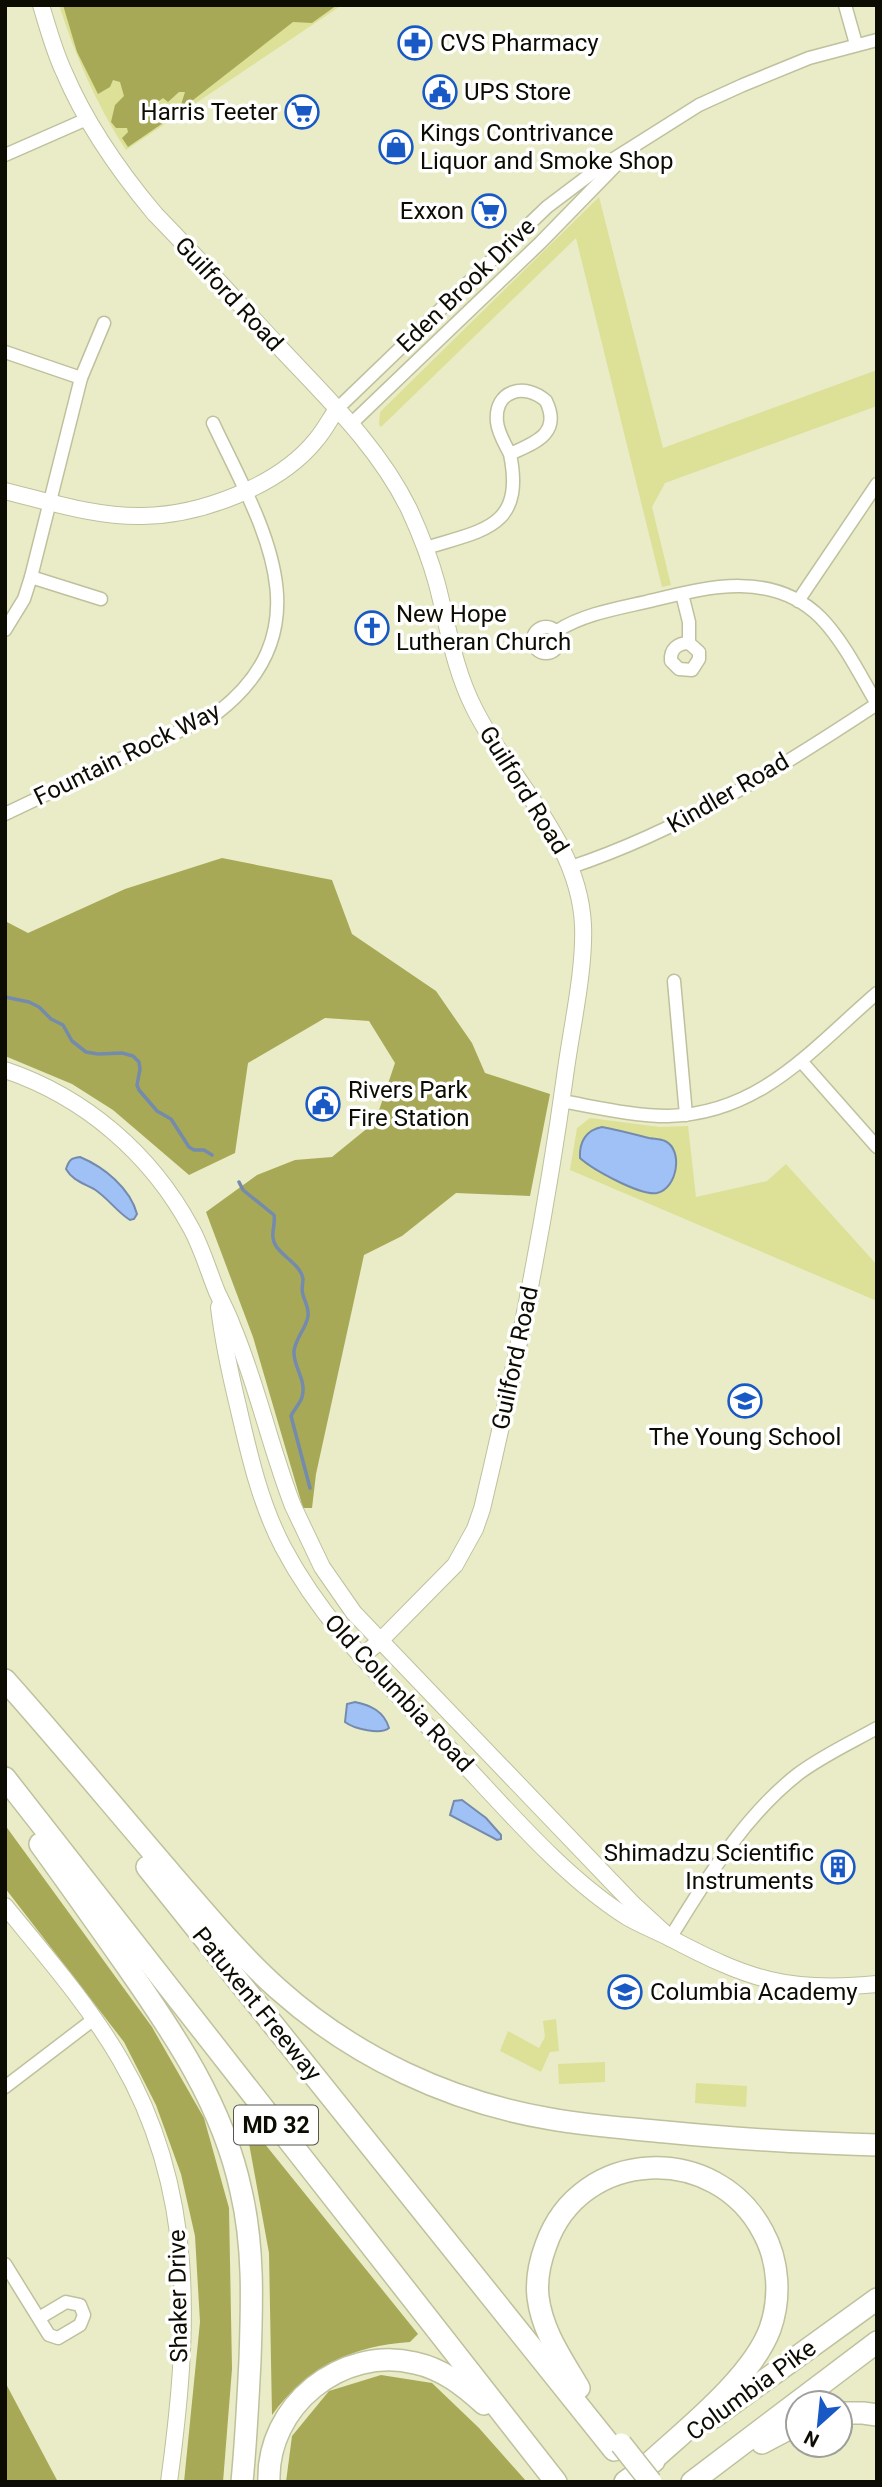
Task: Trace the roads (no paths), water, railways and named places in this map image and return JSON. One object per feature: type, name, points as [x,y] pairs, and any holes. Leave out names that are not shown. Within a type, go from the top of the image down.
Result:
[{"type":"highway","points":[[5,1680],[223,1934],[253,1965],[315,2019],[389,2065],[429,2084],[468,2098],[550,2119],[595,2126],[729,2137],[877,2145]]},
{"type":"highway","name":"Patuxent Freeway","points":[[5,1690],[421,2206],[618,2447],[646,2477]]},
{"type":"highway","name":"MD 32","points":[[5,1778],[552,2476]]},
{"type":"highway","points":[[5,1798],[91,1916],[184,2052],[217,2115],[230,2151],[241,2190],[251,2258],[250,2341],[242,2482]]},
{"type":"highway","points":[[618,2447],[548,2336],[537,2296],[542,2256],[559,2219],[587,2190],[606,2178],[634,2170],[685,2170],[722,2185],[749,2208],[771,2250],[777,2295],[769,2330],[748,2365],[646,2477]]},
{"type":"highway","points":[[421,2206],[510,2305],[590,2404]]},
{"type":"highway","name":"Columbia Pike","points":[[625,2482],[646,2477],[877,2299]]},
{"type":"highway","name":"Columbia Pike","points":[[692,2482],[877,2342]]},
{"type":"highway","points":[[269,2482],[270,2460],[275,2442],[282,2424],[303,2394],[346,2368],[377,2360],[414,2362],[450,2377],[485,2405],[552,2476]]},
{"type":"highway","points":[[854,2413],[877,2415]]},
{"type":"highway","points":[[692,2482],[784,2432]]},
{"type":"street","name":"Guilford Road","points":[[41,5],[62,70],[87,119],[134,189],[351,424],[393,480],[426,548],[455,658],[473,708],[560,843],[579,894],[582,952],[534,1271],[488,1483],[475,1529],[455,1565],[380,1642],[361,1657]]},
{"type":"street","points":[[845,5],[856,44]]},
{"type":"street","name":"Eden Brook Drive","points":[[316,441],[337,409],[547,208],[596,170],[699,106],[743,85],[809,58],[877,40]]},
{"type":"street","points":[[5,155],[87,119]]},
{"type":"street","name":"Eden Brook Drive","points":[[5,491],[85,510],[143,516],[194,509],[245,492],[282,470],[316,441],[351,424],[540,243],[634,146]]},
{"type":"street","points":[[5,630],[24,599],[32,577],[81,378],[104,323]]},
{"type":"street","points":[[5,352],[81,378]]},
{"type":"street","points":[[426,548],[486,528],[502,516],[512,499],[514,488],[510,454],[497,423],[499,408],[506,396],[513,392],[532,391],[547,401],[551,410],[549,428],[537,442],[510,454]]},
{"type":"street","name":"Fountain Rock Way","points":[[5,814],[202,722],[228,705],[253,676],[265,655],[274,628],[278,601],[277,582],[268,543],[213,423]]},
{"type":"street","points":[[798,601],[877,484]]},
{"type":"street","points":[[32,577],[101,599]]},
{"type":"street","points":[[557,631],[579,619],[714,586],[750,585],[779,592],[798,601],[820,617],[877,704]]},
{"type":"street","points":[[682,594],[689,622],[689,643]]},
{"type":"street","name":"Kindler Road","points":[[571,867],[640,841],[700,813],[877,704]]},
{"type":"street","points":[[674,981],[686,1115]]},
{"type":"street","points":[[561,1101],[650,1115],[686,1115],[737,1102],[773,1083],[877,993]]},
{"type":"street","points":[[801,1061],[877,1147]]},
{"type":"street","name":"Old Columbia Road","points":[[5,1070],[38,1083],[86,1110],[135,1151],[157,1176],[192,1229],[233,1326],[281,1475],[305,1535],[339,1593],[380,1642],[634,1905],[670,1938]]},
{"type":"street","name":"Old Columbia Road","points":[[216,1291],[221,1329],[248,1451],[270,1518],[320,1609],[361,1657],[572,1874],[628,1917],[714,1962],[753,1977],[824,1988],[877,1984]]},
{"type":"street","points":[[670,1938],[731,1842],[772,1796],[814,1763],[877,1728]]},
{"type":"street","name":"Shaker Drive","points":[[5,1906],[94,2019],[121,2060],[146,2113],[174,2202],[183,2264],[184,2308],[178,2403],[169,2482]]},
{"type":"street","points":[[5,2087],[94,2019]]},
{"type":"street","points":[[5,2264],[39,2318]]},
{"type":"water","points":[[602,1127],[662,1140],[671,1146],[675,1152],[676,1169],[664,1190],[649,1193],[628,1186],[580,1158],[585,1138]]},
{"type":"water","points":[[80,1157],[98,1166],[122,1187],[134,1204],[137,1214],[134,1219],[125,1217],[94,1189],[68,1173],[66,1169],[69,1162]]},
{"type":"water","points":[[355,1702],[376,1710],[384,1717],[389,1728],[380,1731],[367,1730],[345,1722],[347,1704]]},
{"type":"water","points":[[462,1800],[486,1818],[501,1835],[501,1839],[497,1840],[450,1815],[454,1801]]},
{"type":"waterway","points":[[5,997],[39,1007],[51,1019],[63,1025],[72,1041],[86,1052],[133,1056],[139,1062],[139,1090],[157,1111],[171,1119],[189,1147],[212,1155]]},
{"type":"waterway","points":[[239,1182],[243,1190],[274,1215],[274,1242],[302,1274],[302,1293],[308,1316],[294,1351],[303,1391],[291,1416],[310,1488]]},
{"type":"place","name":"CVS Pharmacy","points":[[415,43]]},
{"type":"place","name":"UPS Store","points":[[440,92]]},
{"type":"place","name":"Harris Teeter","points":[[302,112]]},
{"type":"place","name":"Kings Contrivance Liquor and Smoke Shop","points":[[396,147]]},
{"type":"place","name":"Exxon","points":[[489,211]]},
{"type":"place","name":"New Hope Lutheran Church","points":[[372,628]]},
{"type":"place","name":"Rivers Park Fire Station","points":[[323,1104]]},
{"type":"place","name":"The Young School","points":[[745,1401]]},
{"type":"place","name":"Shimadzu Scientific Instruments","points":[[838,1867]]},
{"type":"place","name":"Columbia Academy","points":[[625,1992]]}]
